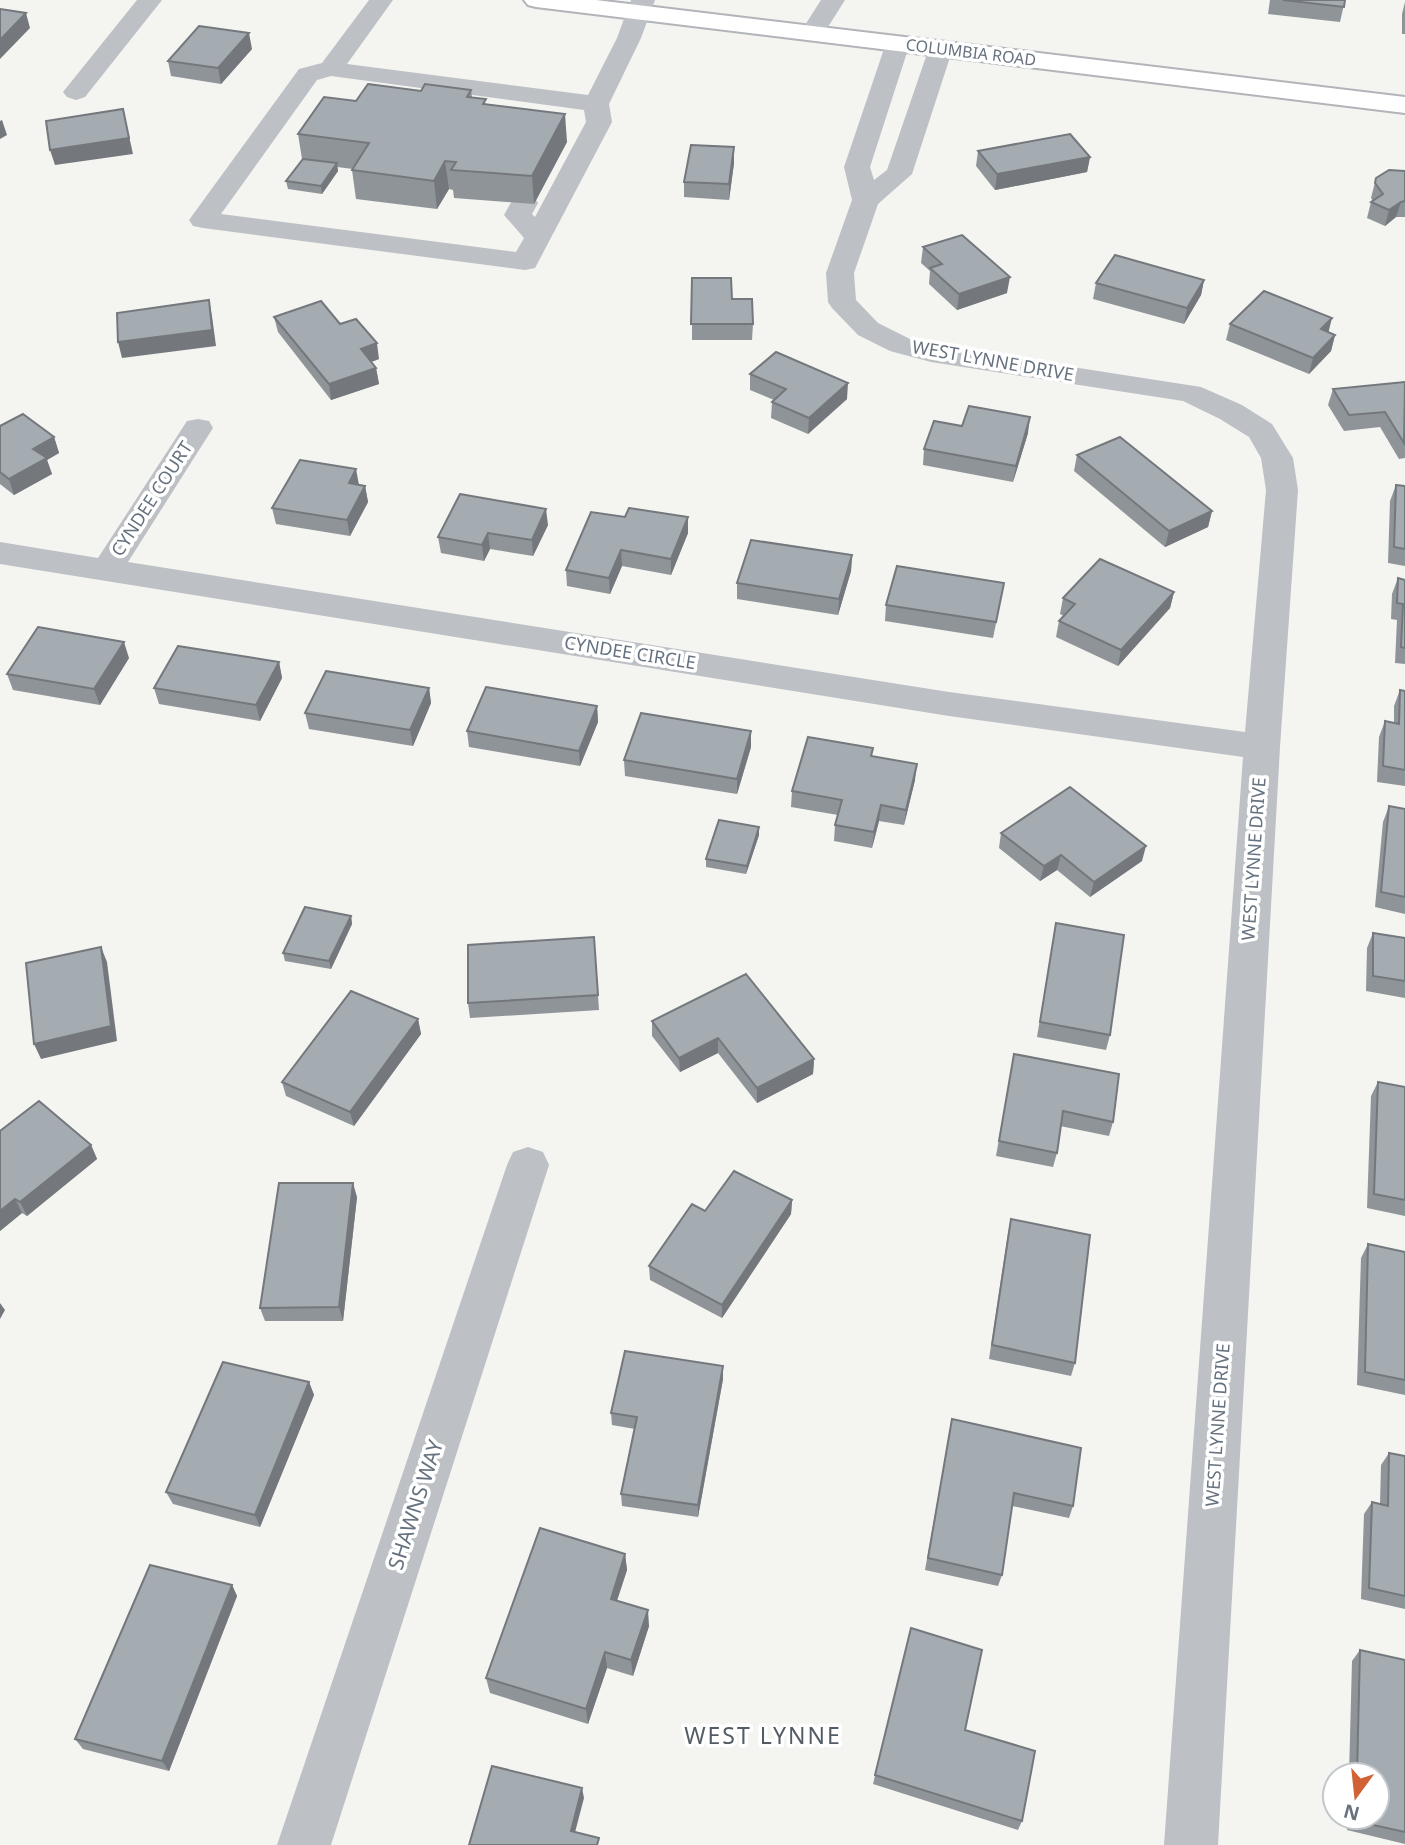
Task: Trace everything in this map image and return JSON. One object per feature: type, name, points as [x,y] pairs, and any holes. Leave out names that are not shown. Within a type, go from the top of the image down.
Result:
[{"type":"main road","name":"COLUMBIA ROAD","points":[[536,0],[640,6],[812,33],[1405,105]]},
{"type":"street","points":[[76,92],[150,0]]},
{"type":"street","points":[[331,69],[381,0]]},
{"type":"street","points":[[812,33],[833,0]]},
{"type":"street","points":[[597,113],[331,69],[308,74],[203,220],[525,262],[539,238],[597,113],[640,6]]},
{"type":"street","points":[[898,43],[858,167],[866,200],[899,174],[941,48]]},
{"type":"street","points":[[568,127],[597,113]]},
{"type":"street","name":"WEST LYNNE DRIVE","points":[[866,200],[840,273],[842,302],[868,329],[900,345],[942,356],[1190,393],[1231,412],[1261,431],[1276,458],[1282,490],[1262,747],[1191,1845]]},
{"type":"street","points":[[524,203],[518,215],[539,238]]},
{"type":"street","name":"CYNDEE COURT","points":[[107,569],[198,428]]},
{"type":"street","name":"CYNDEE CIRCLE","points":[[0,553],[936,702],[1262,747]]},
{"type":"street","name":"SHAWNS WAY","points":[[304,1845],[528,1165]]},
{"type":"building","points":[[1283,0],[1345,0],[1344,7]]},
{"type":"building","points":[[0,9],[26,13],[0,40]]},
{"type":"building","points":[[199,26],[249,33],[218,68],[168,61]]},
{"type":"building","points":[[368,84],[421,91],[425,84],[471,90],[467,97],[486,99],[483,104],[565,114],[532,176],[451,170],[456,162],[445,161],[434,181],[352,170],[369,143],[298,134],[324,97],[356,101]]},
{"type":"building","points":[[123,109],[129,138],[50,150],[46,121]]},
{"type":"building","points":[[1070,134],[1090,157],[997,174],[978,151]]},
{"type":"building","points":[[691,145],[734,147],[729,184],[684,182]]},
{"type":"building","points":[[303,159],[337,163],[321,186],[286,181]]},
{"type":"building","points":[[1389,170],[1405,171],[1405,201],[1389,210],[1371,202],[1383,194],[1375,183],[1376,178]]},
{"type":"building","points":[[962,235],[1010,277],[959,294],[930,268],[942,264],[923,247]]},
{"type":"building","points":[[1115,255],[1204,280],[1187,308],[1096,283]]},
{"type":"building","points":[[692,278],[731,278],[732,299],[752,299],[753,324],[691,324]]},
{"type":"building","points":[[1264,291],[1332,318],[1321,329],[1335,335],[1313,358],[1230,324]]},
{"type":"building","points":[[209,300],[212,330],[118,342],[117,313]]},
{"type":"building","points":[[321,301],[340,324],[356,319],[377,343],[361,349],[376,368],[329,384],[274,317]]},
{"type":"building","points":[[776,352],[848,383],[809,418],[772,402],[786,389],[750,374]]},
{"type":"building","points":[[1405,382],[1404,443],[1385,412],[1349,415],[1333,389]]},
{"type":"building","points":[[969,406],[1030,417],[1016,466],[924,449],[934,421],[962,426]]},
{"type":"building","points":[[23,414],[54,437],[33,449],[47,458],[9,479],[0,472],[0,426]]},
{"type":"building","points":[[1120,437],[1212,511],[1169,531],[1077,455]]},
{"type":"building","points":[[300,460],[356,469],[349,483],[365,486],[347,520],[272,508]]},
{"type":"building","points":[[1396,485],[1405,486],[1405,549],[1394,547]]},
{"type":"building","points":[[460,494],[546,509],[532,540],[488,533],[482,545],[438,537]]},
{"type":"building","points":[[629,508],[688,517],[671,559],[621,550],[609,578],[566,570],[591,512],[625,517]]},
{"type":"building","points":[[751,540],[852,555],[839,599],[737,583]]},
{"type":"building","points":[[1100,559],[1174,592],[1121,650],[1059,621],[1075,604],[1063,598]]},
{"type":"building","points":[[897,566],[1004,583],[996,622],[886,605]]},
{"type":"building","points":[[1398,578],[1405,580],[1405,648],[1401,647],[1403,604],[1397,603]]},
{"type":"building","points":[[38,627],[124,642],[94,689],[7,674]]},
{"type":"building","points":[[178,646],[279,662],[256,705],[154,688]]},
{"type":"building","points":[[326,671],[429,688],[410,730],[305,713]]},
{"type":"building","points":[[486,687],[597,706],[579,751],[467,731]]},
{"type":"building","points":[[1400,690],[1405,691],[1405,770],[1383,766],[1385,721],[1399,724]]},
{"type":"building","points":[[641,713],[751,731],[737,779],[624,760]]},
{"type":"building","points":[[808,737],[873,748],[871,756],[917,764],[906,810],[881,805],[874,832],[835,825],[842,800],[792,791]]},
{"type":"building","points":[[1070,787],[1146,846],[1094,882],[1061,855],[1044,866],[1001,833]]},
{"type":"building","points":[[1389,806],[1405,809],[1405,897],[1381,892]]},
{"type":"building","points":[[719,820],[759,827],[747,866],[706,859]]},
{"type":"building","points":[[305,907],[351,916],[329,961],[283,953]]},
{"type":"building","points":[[1056,923],[1124,935],[1110,1035],[1040,1022]]},
{"type":"building","points":[[1373,933],[1405,938],[1405,981],[1373,976]]},
{"type":"building","points":[[594,937],[598,995],[468,1003],[468,945]]},
{"type":"building","points":[[101,947],[111,1026],[34,1044],[26,963]]},
{"type":"building","points":[[746,974],[814,1059],[757,1088],[718,1038],[679,1058],[652,1021]]},
{"type":"building","points":[[351,991],[418,1019],[350,1112],[282,1082]]},
{"type":"building","points":[[1014,1054],[1119,1074],[1113,1122],[1063,1111],[1057,1153],[999,1141]]},
{"type":"building","points":[[1378,1082],[1405,1087],[1405,1200],[1374,1194]]},
{"type":"building","points":[[39,1101],[91,1145],[20,1202],[15,1199],[0,1211],[0,1131]]},
{"type":"building","points":[[734,1171],[792,1200],[722,1305],[649,1266],[692,1204],[705,1211]]},
{"type":"building","points":[[279,1183],[353,1183],[339,1307],[260,1308]]},
{"type":"building","points":[[1011,1219],[1090,1235],[1075,1363],[992,1345]]},
{"type":"building","points":[[1368,1244],[1405,1252],[1405,1380],[1365,1372]]},
{"type":"building","points":[[625,1351],[723,1366],[698,1505],[621,1494],[637,1417],[611,1413]]},
{"type":"building","points":[[223,1362],[309,1382],[255,1515],[166,1492]]},
{"type":"building","points":[[952,1419],[1081,1448],[1073,1506],[1014,1493],[1002,1575],[928,1558]]},
{"type":"building","points":[[1389,1453],[1405,1456],[1405,1596],[1369,1588],[1372,1502],[1388,1506]]},
{"type":"building","points":[[540,1528],[625,1554],[611,1599],[648,1610],[631,1660],[605,1652],[586,1709],[486,1678]]},
{"type":"building","points":[[150,1565],[232,1585],[162,1761],[75,1739]]},
{"type":"building","points":[[911,1628],[982,1650],[965,1730],[1035,1751],[1022,1821],[875,1775]]},
{"type":"building","points":[[1360,1650],[1405,1660],[1405,1832],[1391,1829],[1391,1761],[1357,1761]]},
{"type":"building","points":[[492,1766],[582,1788],[571,1831],[599,1838],[597,1845],[469,1845]]},
{"type":"district","name":"WEST LYNNE","points":[[763,1736]]}]
